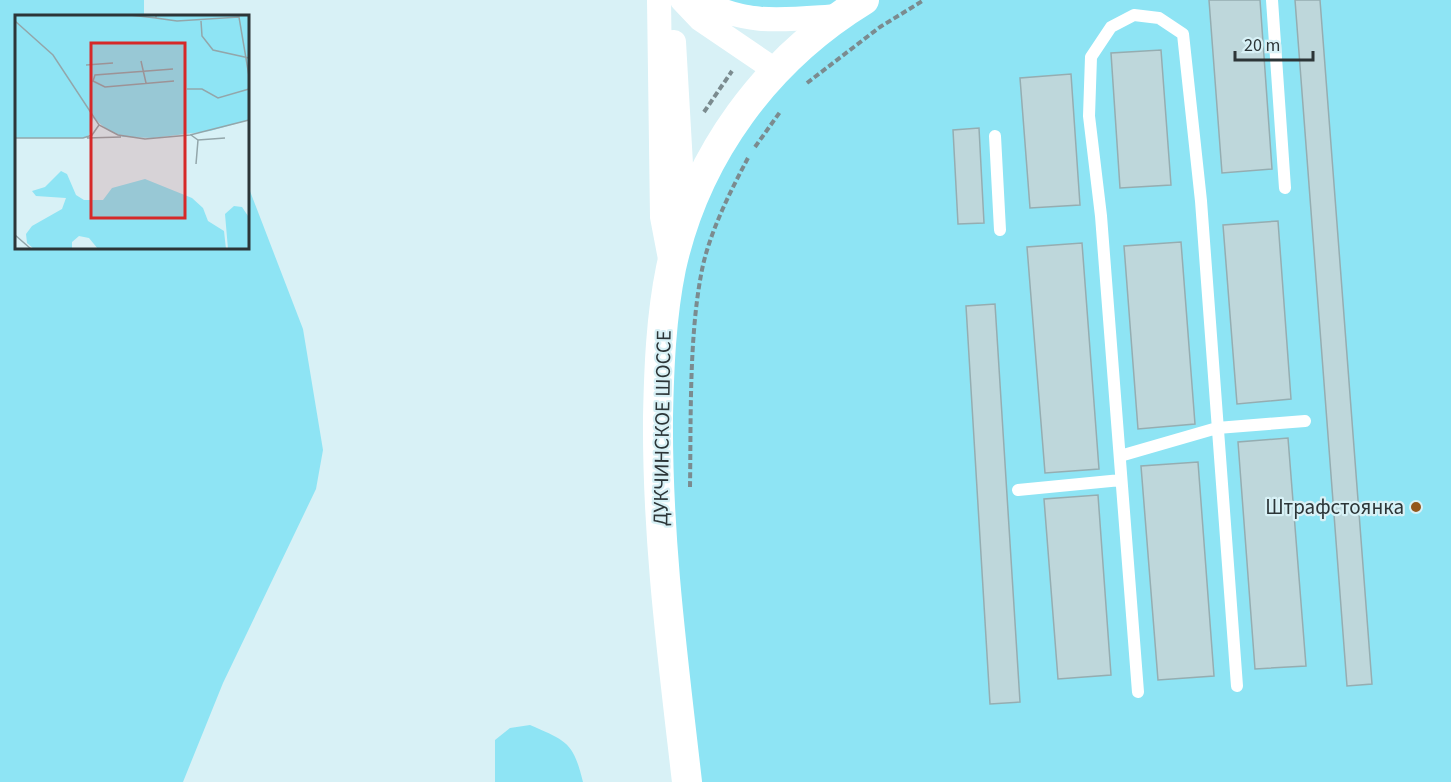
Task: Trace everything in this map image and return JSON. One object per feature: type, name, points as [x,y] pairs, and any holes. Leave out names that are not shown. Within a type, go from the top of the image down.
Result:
[{"type":"street","points":[[659,0],[662,217],[671,268]]},
{"type":"street","points":[[669,0],[675,50],[684,223]]},
{"type":"street","points":[[682,0],[700,19],[775,70]]},
{"type":"street","points":[[702,0],[733,15],[757,20],[838,16]]},
{"type":"street","name":"ДУКЧИНСКОЕ ШОССЕ","points":[[687,782],[660,543],[659,380],[671,268],[684,223],[718,149],[745,106],[775,70],[838,16],[864,0]]},
{"type":"lane","points":[[1272,0],[1285,188]]},
{"type":"lane","points":[[1138,692],[1101,216],[1089,116],[1091,57],[1111,27],[1134,15],[1159,18],[1183,34],[1201,201],[1237,686]]},
{"type":"lane","points":[[995,136],[1000,230]]},
{"type":"lane","points":[[1120,456],[1217,428],[1305,421]]},
{"type":"lane","points":[[1018,490],[1121,480]]},
{"type":"path","points":[[806,84],[880,27],[924,0]]},
{"type":"path","points":[[690,494],[694,349],[701,274],[727,197],[751,153],[783,109]]},
{"type":"shaded area","points":[[0,0],[144,0],[144,15],[15,15],[15,249],[249,249],[249,189],[303,329],[323,450],[316,489],[223,683],[183,782],[0,782]]},
{"type":"shaded area","points":[[702,0],[1451,0],[1451,782],[692,782],[660,519],[671,269],[700,186],[837,16]]},
{"type":"shaded area","points":[[530,725],[566,744],[576,758],[583,782],[495,782],[495,740],[510,728]]},
{"type":"building","points":[[1209,0],[1260,0],[1272,169],[1222,173]]},
{"type":"building","points":[[1295,0],[1320,0],[1372,684],[1347,686]]},
{"type":"building","points":[[1161,50],[1171,185],[1120,188],[1111,53]]},
{"type":"building","points":[[1071,74],[1080,205],[1030,208],[1020,78]]},
{"type":"building","points":[[979,128],[984,223],[958,224],[953,130]]},
{"type":"building","points":[[1278,221],[1291,399],[1237,404],[1223,225]]},
{"type":"building","points":[[1181,242],[1195,424],[1138,429],[1124,246]]},
{"type":"building","points":[[1082,243],[1099,469],[1045,473],[1027,247]]},
{"type":"building","points":[[995,304],[1020,702],[990,704],[966,306]]},
{"type":"building","points":[[1288,438],[1306,666],[1255,669],[1238,442]]},
{"type":"building","points":[[1198,462],[1214,676],[1158,680],[1141,466]]},
{"type":"building","points":[[1098,495],[1111,675],[1058,679],[1044,499]]},
{"type":"place","name":"Штрафстоянка","points":[[1416,507]]}]
